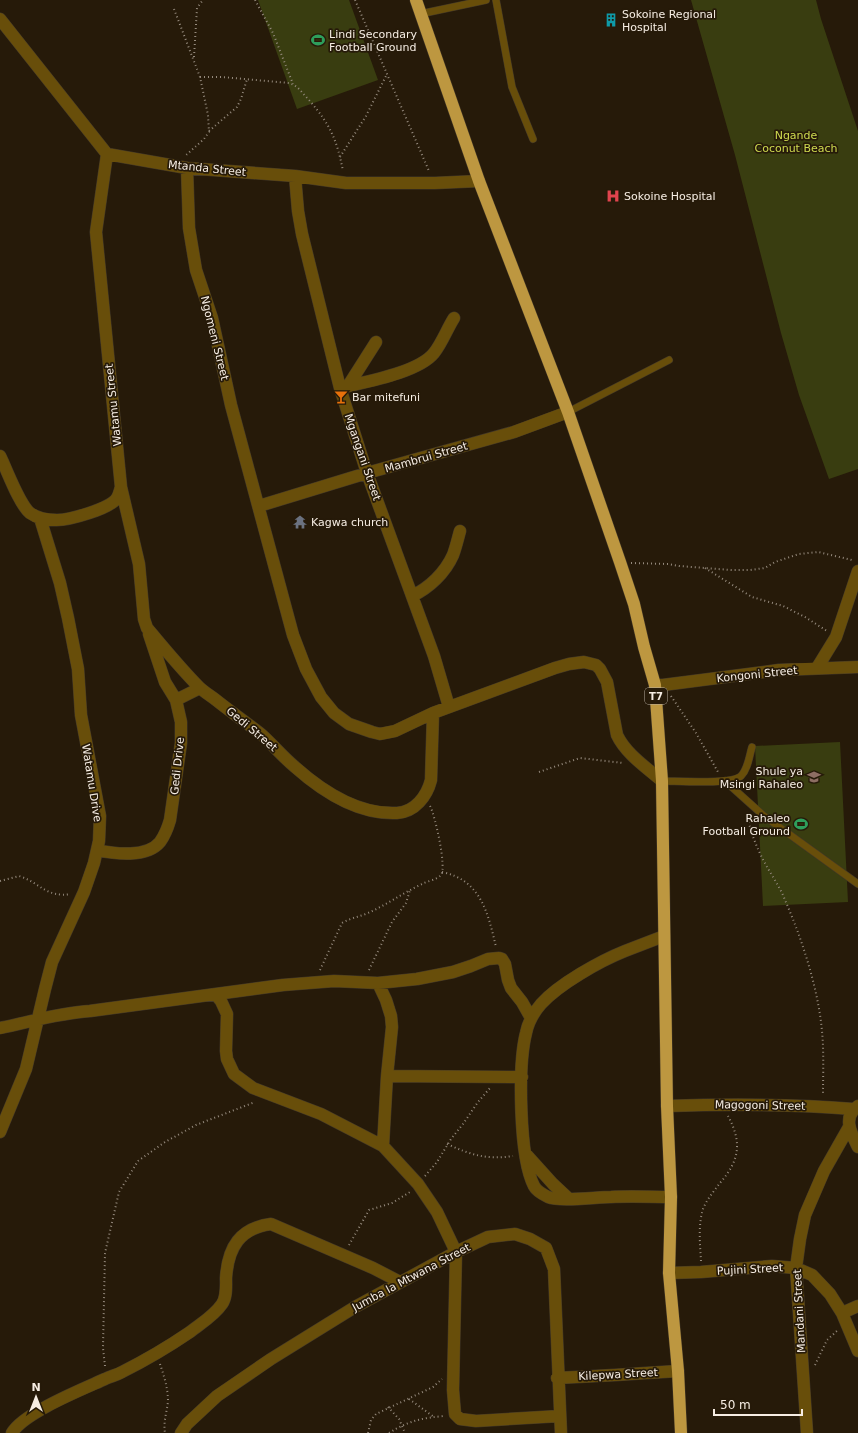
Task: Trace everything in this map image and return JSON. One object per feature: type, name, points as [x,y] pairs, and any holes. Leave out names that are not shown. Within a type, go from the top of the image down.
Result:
[{"type":"highway","name":"T7","points":[[416,0],[479,181],[568,412],[634,604],[644,647],[659,685],[667,1106],[671,1197],[669,1273],[678,1371],[681,1433]]},
{"type":"street","points":[[0,19],[107,154]]},
{"type":"street","name":"Mtanda Street","points":[[107,154],[187,168],[295,176],[346,183],[435,183],[479,181]]},
{"type":"street","name":"Watamu Street","points":[[107,154],[96,232],[121,487]]},
{"type":"street","name":"Ngomeni Street","points":[[187,168],[188,216],[196,270],[212,318],[231,405],[293,635],[306,669],[321,697],[334,713],[349,724],[380,734],[395,731],[433,713],[555,668],[578,662],[590,663],[600,668],[607,682],[619,741],[628,752],[662,781]]},
{"type":"street","name":"Mgangani Street","points":[[295,176],[298,211],[302,234],[367,473],[434,656],[449,707]]},
{"type":"street","points":[[344,387],[395,374],[425,361],[434,353],[454,318]]},
{"type":"street","points":[[344,387],[376,342]]},
{"type":"street","name":"Mambrui Street","points":[[259,506],[367,473],[514,432],[568,412]]},
{"type":"street","points":[[0,456],[22,504],[30,513],[40,518],[58,520],[88,514],[108,506],[117,498],[121,487]]},
{"type":"street","name":"Gedi Street","points":[[121,487],[139,564],[144,619],[147,628],[200,688],[262,735],[296,768],[324,789],[348,803],[373,812],[384,814],[402,813],[413,808],[425,797]]},
{"type":"street","name":"Watamu Drive","points":[[0,1132],[26,1069],[52,962],[84,892],[94,863],[99,841],[100,816],[81,715],[78,669],[60,582],[40,518]]},
{"type":"street","points":[[412,596],[428,587],[449,562],[460,530]]},
{"type":"street","points":[[817,668],[836,637],[858,571]]},
{"type":"street","name":"Gedi Drive","points":[[97,850],[114,854],[124,854],[142,852],[150,849],[159,843],[167,831],[170,820],[175,794],[181,743],[181,722],[176,700],[165,682],[147,628]]},
{"type":"street","name":"Kongoni Street","points":[[659,685],[779,670],[858,668]]},
{"type":"street","points":[[176,700],[200,688]]},
{"type":"street","points":[[425,797],[431,780],[433,713]]},
{"type":"street","points":[[664,936],[624,951],[561,986],[541,1004],[531,1018],[526,1033],[522,1061],[522,1077],[525,1152],[529,1173],[534,1188],[548,1197],[569,1199],[671,1197]]},
{"type":"street","points":[[0,1028],[38,1018],[74,1012],[216,995],[283,985],[334,981],[378,983],[417,979],[453,972],[488,958],[499,958],[505,964],[511,988],[531,1018]]},
{"type":"street","points":[[378,983],[386,1000],[391,1016],[392,1038],[387,1076],[383,1146]]},
{"type":"street","points":[[216,995],[225,1007],[227,1014],[226,1051],[229,1064],[234,1074],[253,1088],[321,1114],[383,1146],[418,1184],[436,1212],[456,1252],[453,1362],[455,1414],[460,1419],[476,1421],[560,1416]]},
{"type":"street","points":[[387,1076],[522,1077]]},
{"type":"street","name":"Magogoni Street","points":[[667,1106],[722,1104],[856,1107]]},
{"type":"street","name":"Magogoni Street","points":[[849,1127],[849,1118],[856,1107]]},
{"type":"street","points":[[849,1127],[858,1147]]},
{"type":"street","name":"Mandani Street","points":[[806,1433],[796,1268],[800,1239],[805,1215],[824,1171],[849,1127]]},
{"type":"street","points":[[525,1152],[553,1184],[569,1199]]},
{"type":"street","points":[[12,1433],[19,1424],[30,1416],[157,1354],[206,1320],[223,1303],[228,1264],[237,1240],[248,1231],[259,1225],[271,1224],[373,1268],[400,1282]]},
{"type":"street","name":"Jumba la Mtwana Street","points":[[181,1433],[187,1424],[217,1396],[271,1359],[355,1306],[456,1252],[488,1237],[515,1234],[530,1239],[546,1248],[554,1269],[557,1378],[561,1433]]},
{"type":"street","name":"Pujini Street","points":[[669,1273],[772,1266],[796,1268],[812,1276],[830,1294],[844,1318],[858,1351]]},
{"type":"street","points":[[844,1318],[858,1306]]},
{"type":"street","name":"Kilepwa Street","points":[[557,1378],[678,1371]]},
{"type":"lane","points":[[420,14],[486,0]]},
{"type":"lane","points":[[496,0],[512,87],[532,139]]},
{"type":"lane","points":[[568,412],[669,360]]},
{"type":"lane","points":[[662,781],[725,781],[737,779],[747,765],[752,747]]},
{"type":"lane","points":[[725,781],[764,816],[858,884]]},
{"type":"path","points":[[194,59],[197,8],[203,0]]},
{"type":"path","points":[[255,0],[273,33],[294,85]]},
{"type":"path","points":[[355,0],[435,183]]},
{"type":"path","points":[[174,9],[200,77],[208,115],[208,132]]},
{"type":"path","points":[[340,158],[366,116],[388,74]]},
{"type":"path","points":[[200,77],[289,82],[294,85],[322,115],[334,136],[346,183]]},
{"type":"path","points":[[168,165],[178,161],[189,153],[204,139],[208,132],[237,107],[247,79]]},
{"type":"path","points":[[620,562],[668,564],[730,570],[762,569],[775,562],[799,554],[818,552],[858,562]]},
{"type":"path","points":[[704,567],[752,596],[783,606],[805,616],[836,637]]},
{"type":"path","points":[[659,685],[696,733],[718,772],[725,781]]},
{"type":"path","points":[[539,772],[580,758],[626,764]]},
{"type":"path","points":[[315,982],[337,931],[342,923],[368,913],[410,890],[440,876],[443,866],[435,818],[425,797]]},
{"type":"path","points":[[745,799],[747,816],[756,844],[765,864],[783,894],[806,957],[822,1030],[823,1106]]},
{"type":"path","points":[[442,872],[461,878],[469,883],[476,892],[490,922],[499,958]]},
{"type":"path","points":[[0,881],[19,876],[42,890],[58,895],[84,892]]},
{"type":"path","points":[[364,983],[392,922],[406,903],[410,890]]},
{"type":"path","points":[[344,1255],[369,1210],[392,1204],[418,1184],[436,1162],[447,1144],[484,1094],[504,1076]]},
{"type":"path","points":[[107,1378],[103,1348],[105,1253],[119,1192],[138,1161],[165,1142],[196,1125],[270,1095]]},
{"type":"path","points":[[701,1272],[701,1225],[703,1209],[707,1200],[725,1178],[738,1152],[738,1142],[735,1131],[722,1104]]},
{"type":"path","points":[[447,1144],[479,1157],[504,1157],[525,1152]]},
{"type":"path","points":[[813,1367],[827,1340],[844,1318]]},
{"type":"path","points":[[157,1354],[168,1391],[168,1402],[164,1421],[165,1433]]},
{"type":"path","points":[[368,1433],[371,1420],[376,1414],[439,1383],[453,1362]]},
{"type":"path","points":[[409,1398],[434,1417]]},
{"type":"path","points":[[388,1408],[395,1412],[405,1433]]},
{"type":"path","points":[[389,1433],[402,1425],[413,1421],[455,1414]]},
{"type":"green space","name":"Lindi Secondary Football Ground","points":[[258,0],[349,0],[378,80],[297,109]]},
{"type":"green space","name":"Ngande Coconut Beach","points":[[691,0],[816,0],[858,131],[858,469],[829,479],[799,395],[781,333],[735,155]]},
{"type":"green space","name":"Rahaleo Football Ground","points":[[840,742],[848,902],[763,906],[755,746]]},
{"type":"place","name":"Sokoine Regional Hospital","points":[[611,20]]},
{"type":"place","name":"Lindi Secondary Football Ground","points":[[318,40]]},
{"type":"place","name":"Sokoine Hospital","points":[[613,196]]},
{"type":"place","name":"Bar mitefuni","points":[[341,397]]},
{"type":"place","name":"Kagwa church","points":[[300,522]]},
{"type":"place","name":"Shule ya Msingi Rahaleo","points":[[814,777]]},
{"type":"place","name":"Rahaleo Football Ground","points":[[801,824]]}]
